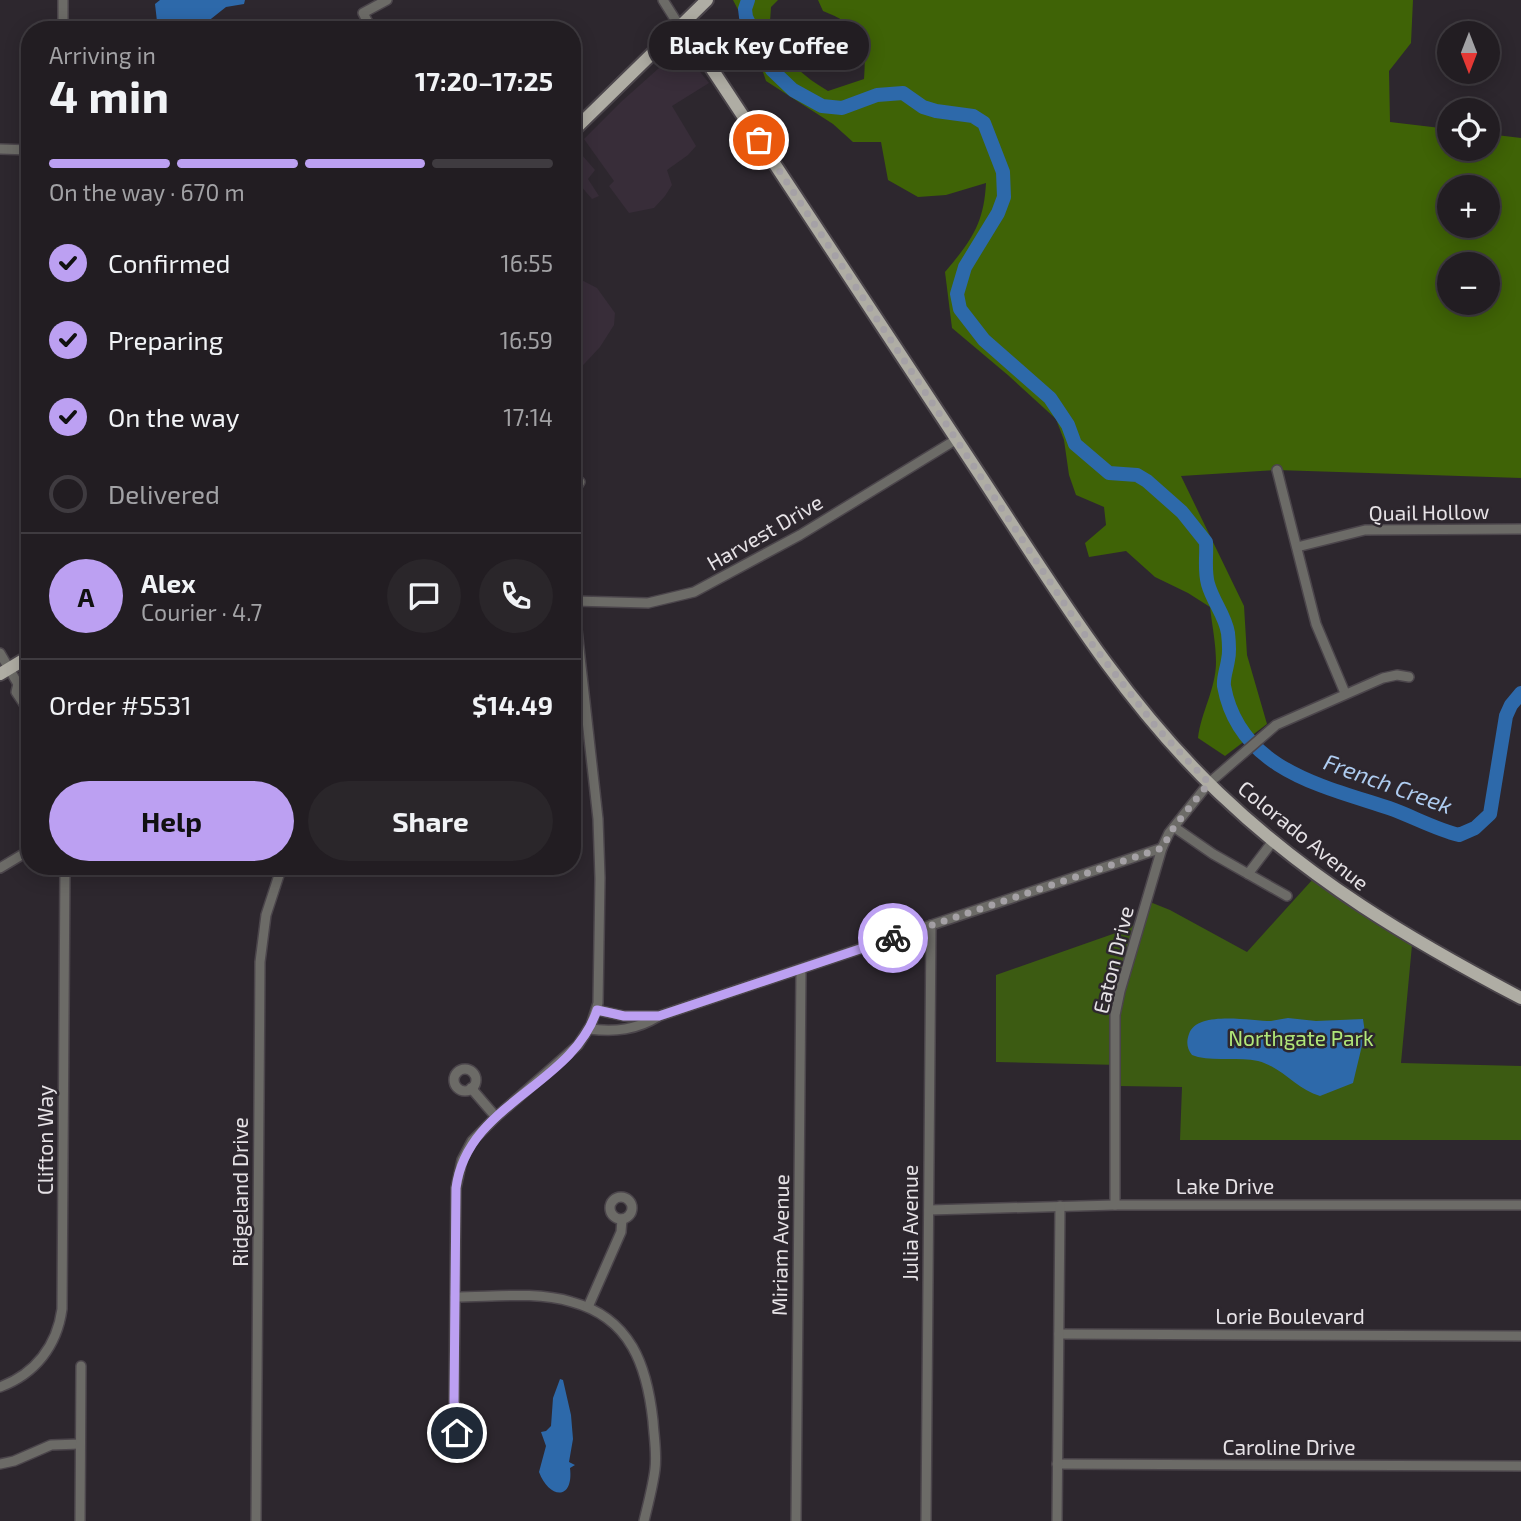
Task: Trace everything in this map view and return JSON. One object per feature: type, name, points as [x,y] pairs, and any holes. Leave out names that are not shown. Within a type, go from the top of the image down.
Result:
[{"type":"main road","points":[[581,123],[707,0]]},
{"type":"main road","name":"Colorado Avenue","points":[[680,27],[694,41],[1100,655],[1157,728],[1209,783],[1273,841],[1331,887],[1432,951],[1521,998]]},
{"type":"main road","points":[[5,672],[21,662]]},
{"type":"street","points":[[63,0],[63,21]]},
{"type":"street","points":[[367,21],[363,13],[387,0]]},
{"type":"street","points":[[663,0],[680,27]]},
{"type":"street","points":[[0,149],[21,150]]},
{"type":"street","name":"Harvest Drive","points":[[581,601],[648,603],[694,592],[800,535],[957,439]]},
{"type":"street","points":[[1277,470],[1318,628],[1345,694]]},
{"type":"street","name":"Quail Hollow","points":[[1297,547],[1365,530],[1521,529]]},
{"type":"street","points":[[0,653],[5,672],[21,684]]},
{"type":"street","points":[[459,1413],[454,1403],[458,1174],[468,1147],[496,1117],[573,1051],[589,1028],[597,1010],[600,878],[598,827],[581,667]]},
{"type":"street","name":"Eaton Drive","points":[[1115,1205],[1115,1015],[1162,848],[1174,827],[1209,783],[1261,736],[1281,722],[1388,677],[1409,677]]},
{"type":"street","points":[[18,684],[16,692],[21,700]]},
{"type":"street","points":[[1174,827],[1287,896]]},
{"type":"street","points":[[1248,874],[1273,841]]},
{"type":"street","points":[[589,1028],[612,1031],[642,1026],[659,1016],[1162,848]]},
{"type":"street","points":[[0,868],[21,855]]},
{"type":"street","name":"Clifton Way","points":[[0,1387],[23,1375],[41,1359],[57,1332],[62,1309],[65,875]]},
{"type":"street","name":"Ridgeland Drive","points":[[256,1521],[260,962],[266,915],[279,875]]},
{"type":"street","name":"Julia Avenue","points":[[926,1521],[931,925]]},
{"type":"street","name":"Miriam Avenue","points":[[796,1521],[801,970]]},
{"type":"street","points":[[597,1010],[624,1016],[659,1016]]},
{"type":"street","points":[[471,1088],[496,1117]]},
{"type":"street","name":"Lake Drive","points":[[929,1210],[1115,1205],[1521,1205]]},
{"type":"street","points":[[1056,1521],[1060,1206]]},
{"type":"street","points":[[588,1307],[621,1232],[622,1219]]},
{"type":"street","points":[[455,1297],[552,1297],[588,1307],[619,1329],[635,1350],[647,1377],[656,1460],[644,1521]]},
{"type":"street","name":"Lorie Boulevard","points":[[1059,1334],[1521,1336]]},
{"type":"street","points":[[80,1521],[81,1366]]},
{"type":"street","points":[[0,1464],[55,1444],[80,1444]]},
{"type":"street","name":"Caroline Drive","points":[[1057,1464],[1521,1466]]},
{"type":"shaded area","points":[[677,52],[685,53],[709,83],[672,106],[696,146],[667,170],[672,185],[654,208],[629,213],[609,186],[614,181],[584,139]]},
{"type":"shaded area","points":[[581,154],[595,170],[588,179],[599,196],[592,199],[581,186]]},
{"type":"shaded area","points":[[581,280],[597,288],[615,313],[614,325],[600,347],[581,367]]},
{"type":"green space","points":[[733,0],[778,0],[771,7],[769,37],[796,67],[828,91],[864,79],[864,54],[859,36],[846,22],[823,11],[818,0],[1413,0],[1411,43],[1389,71],[1390,122],[1437,128],[1437,161],[1500,161],[1500,135],[1521,138],[1521,478],[1277,470],[1181,476],[1244,606],[1247,655],[1267,724],[1225,756],[1198,738],[1216,662],[1210,607],[1155,577],[1126,551],[1089,557],[1085,543],[1106,525],[1104,507],[1076,495],[1069,475],[1064,440],[1056,419],[952,328],[945,272],[962,251],[979,221],[986,183],[946,195],[918,197],[888,180],[881,142],[853,142],[833,124],[766,81],[750,33]]},
{"type":"green space","name":"Northgate Park","points":[[1313,879],[1412,945],[1401,1063],[1521,1066],[1521,1140],[1180,1140],[1182,1087],[1119,1086],[1119,1065],[996,1062],[996,975],[1127,929],[1145,918],[1150,902],[1247,952]]},
{"type":"water","points":[[160,0],[245,0],[244,4],[226,7],[208,21],[157,21],[155,4]]},
{"type":"water","points":[[1226,1018],[1271,1021],[1288,1018],[1316,1021],[1363,1019],[1365,1033],[1353,1083],[1320,1096],[1304,1089],[1267,1064],[1251,1060],[1198,1057],[1192,1055],[1188,1048],[1189,1034],[1202,1022]]},
{"type":"water","points":[[560,1379],[563,1380],[571,1415],[573,1439],[569,1462],[575,1465],[570,1468],[568,1486],[565,1491],[560,1492],[549,1487],[539,1472],[546,1446],[541,1432],[551,1426],[553,1398]]},
{"type":"waterway","name":"French Creek","points":[[748,0],[746,17],[772,70],[793,90],[822,106],[842,108],[877,95],[903,93],[923,107],[973,116],[984,123],[1003,172],[1004,197],[998,213],[965,267],[957,294],[960,309],[984,340],[1050,398],[1068,425],[1075,444],[1109,473],[1137,475],[1147,481],[1182,512],[1206,542],[1208,584],[1228,633],[1229,654],[1224,686],[1233,714],[1247,737],[1265,755],[1311,782],[1459,835],[1475,828],[1490,814],[1506,716],[1521,693]]},
{"type":"way so far","points":[[759,140],[1085,635],[1157,728],[1209,783],[1169,833],[1162,848],[893,938]]},
{"type":"place","name":"Black Key Coffee","points":[[759,140]]},
{"type":"route","points":[[457,1433],[453,1426],[459,1413],[454,1403],[456,1188],[462,1160],[477,1135],[573,1051],[583,1039],[597,1010],[624,1016],[659,1016],[893,938]]}]
